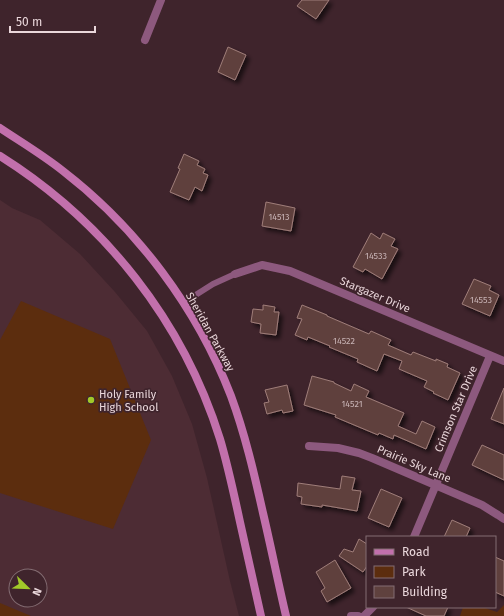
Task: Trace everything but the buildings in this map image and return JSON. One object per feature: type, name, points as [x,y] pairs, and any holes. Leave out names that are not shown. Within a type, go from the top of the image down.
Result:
[{"type":"main road","name":"Sheridan Parkway","points":[[0,128],[62,170],[109,211],[150,257],[183,303],[208,346],[222,376],[244,435],[286,616]]},
{"type":"main road","points":[[0,156],[52,193],[83,220],[125,264],[161,314],[200,386],[220,440],[234,492],[261,616]]},
{"type":"street","points":[[145,40],[161,0]]},
{"type":"street","name":"Stargazer Drive","points":[[235,274],[262,265],[290,271],[504,361]]},
{"type":"street","name":"Crimson Star Drive","points":[[414,536],[490,356]]},
{"type":"street","name":"Prairie Sky Lane","points":[[309,446],[338,448],[359,453],[482,505],[504,519]]},
{"type":"street","points":[[364,616],[373,608]]},
{"type":"street","points":[[351,616],[358,616]]},
{"type":"lane","points":[[183,303],[213,284],[235,274]]},
{"type":"shaded area","name":"Holy Family High School","points":[[0,200],[12,208],[40,220],[80,254],[115,292],[147,331],[172,376],[192,424],[207,478],[239,616],[0,616]]},
{"type":"green space","points":[[21,301],[110,339],[151,440],[113,529],[0,493],[0,340]]},
{"type":"green space","points":[[0,603],[8,606],[8,608],[12,608],[31,616],[0,616]]},
{"type":"green space","points":[[504,605],[504,616],[460,616],[463,608],[485,608],[497,612]]},
{"type":"place","name":"Holy Family High School","points":[[91,400]]}]
